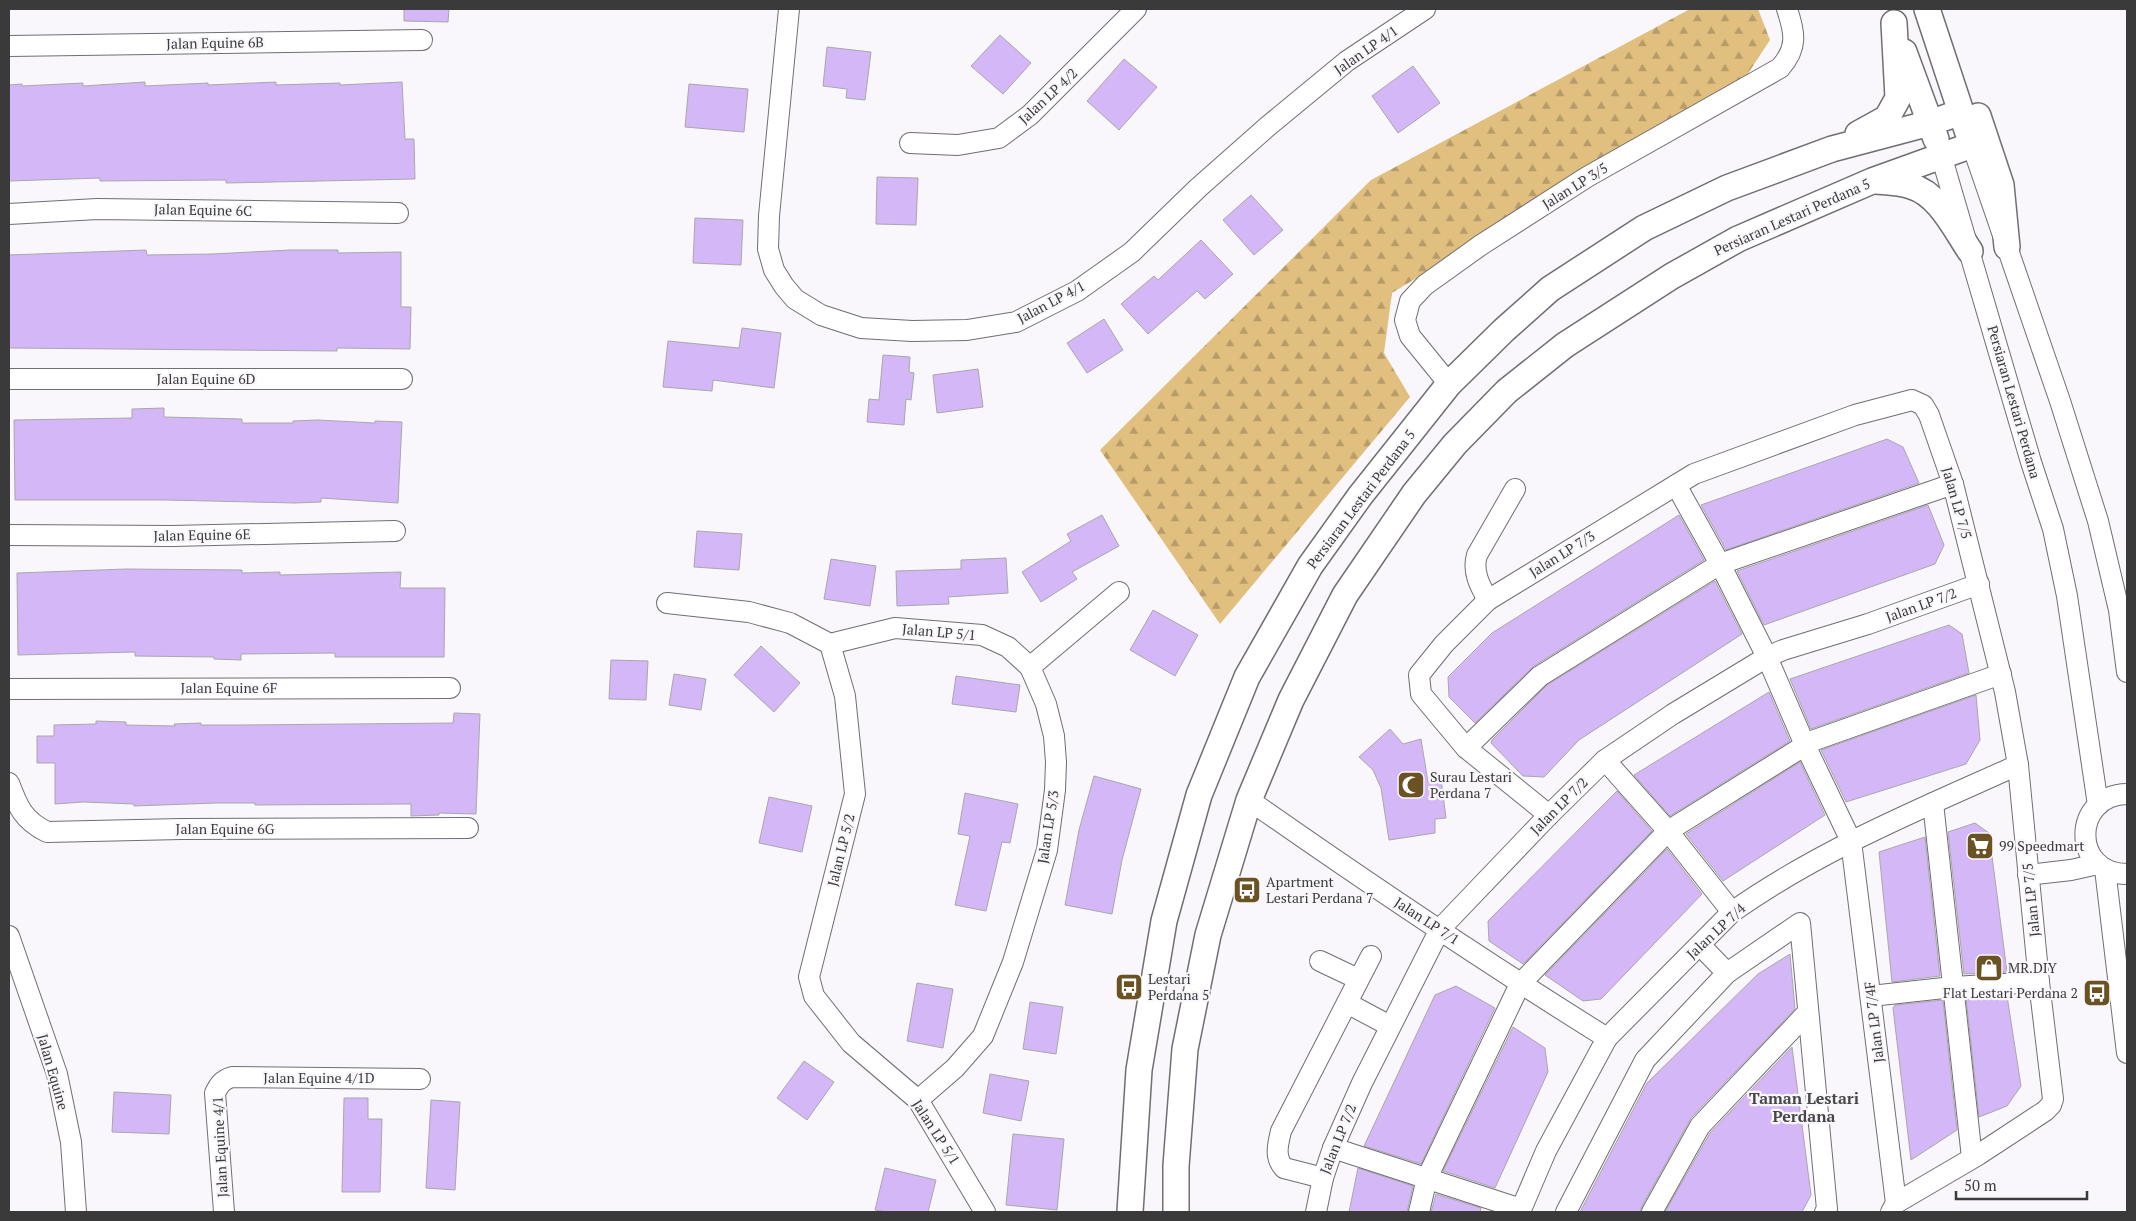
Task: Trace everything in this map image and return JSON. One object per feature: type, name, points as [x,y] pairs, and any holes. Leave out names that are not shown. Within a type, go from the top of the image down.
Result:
[{"type":"main road","points":[[1927,9],[1972,145]]},
{"type":"main road","points":[[1931,9],[1957,54],[2001,185],[2007,247]]},
{"type":"main road","points":[[1832,149],[1887,118],[1898,98],[1891,16]]},
{"type":"main road","name":"Persiaran Lestari Perdana","points":[[1891,16],[1942,155]]},
{"type":"main road","name":"Persiaran Lestari Perdana 5","points":[[1130,1212],[1139,1070],[1164,921],[1199,795],[1247,677],[1310,566],[1360,496],[1449,384],[1504,330],[1550,289],[1644,228],[1727,188],[1832,149],[1930,123],[1960,112]]},
{"type":"main road","name":"Persiaran Lestari Perdana 5","points":[[1176,1212],[1176,1166],[1185,1049],[1208,935],[1249,800],[1291,700],[1345,594],[1414,494],[1455,444],[1507,391],[1565,345],[1680,271],[1738,239],[1872,180],[1972,145]]},
{"type":"main road","points":[[1872,180],[1913,186],[1930,196],[1944,212],[1970,252]]},
{"type":"street","name":"Jalan LP 4/1","points":[[789,9],[769,216],[768,249],[774,270],[784,286],[796,299],[821,315],[862,328],[912,331],[967,330],[1016,322],[1077,291],[1132,252],[1198,188],[1267,127],[1340,67],[1425,9]]},
{"type":"street","name":"Jalan LP 4/2","points":[[910,143],[958,145],[999,138],[1030,115],[1136,9]]},
{"type":"street","name":"Jalan LP 3/5","points":[[1449,384],[1410,336],[1405,320],[1410,301],[1425,286],[1481,245],[1587,177],[1780,68],[1791,52],[1793,42],[1793,27],[1787,9]]},
{"type":"street","name":"Jalan Equine 6B","points":[[9,46],[422,40]]},
{"type":"street","points":[[1972,145],[2060,401],[2098,521],[2119,610],[2127,672]]},
{"type":"street","name":"Persiaran Lestari Perdana","points":[[1942,155],[2031,462],[2053,529],[2066,596],[2098,805]]},
{"type":"street","name":"Jalan Equine 6C","points":[[9,214],[97,209],[398,213]]},
{"type":"street","name":"Jalan Equine 6D","points":[[9,379],[402,379]]},
{"type":"street","name":"Jalan LP 7/5","points":[[1893,1208],[2045,1111],[2051,1105],[2053,1099],[2039,982],[2018,765],[2001,674],[1953,484],[1929,415],[1923,405],[1912,400]]},
{"type":"street","name":"Jalan LP 7/3","points":[[1549,815],[1466,748],[1421,694],[1419,675],[1444,644],[1488,600],[1694,474],[1856,415],[1912,400]]},
{"type":"street","points":[[1466,748],[1540,676],[1720,564],[1953,484]]},
{"type":"street","name":"Jalan LP 7/4F","points":[[1676,485],[1720,564],[1766,657],[1851,841],[1871,996],[1893,1208]]},
{"type":"street","points":[[1488,600],[1480,586],[1475,563],[1477,555],[1515,489]]},
{"type":"street","name":"Jalan Equine 6E","points":[[9,535],[172,536],[395,531]]},
{"type":"street","name":"Jalan LP 7/2","points":[[1316,1212],[1323,1178],[1333,1148],[1362,1083],[1440,929],[1549,815],[1605,760],[1673,714],[1766,657],[1868,624],[1979,584]]},
{"type":"street","points":[[1030,667],[1119,592]]},
{"type":"street","points":[[668,603],[749,612],[790,623],[830,644]]},
{"type":"street","name":"Jalan LP 5/1","points":[[830,644],[895,628],[982,635],[1008,647],[1030,667]]},
{"type":"street","name":"Jalan LP 5/2","points":[[830,644],[845,696],[854,794],[809,978],[814,996],[852,1043]]},
{"type":"street","name":"Jalan LP 5/3","points":[[918,1100],[955,1068],[983,1036],[1013,962],[1047,850],[1056,762],[1054,736],[1046,704],[1030,667]]},
{"type":"street","points":[[1419,1212],[1427,1178],[1520,984],[1668,831],[1812,740],[2001,674]]},
{"type":"street","name":"Jalan Equine 6F","points":[[9,689],[450,688]]},
{"type":"street","points":[[1605,760],[1668,831],[1732,912]]},
{"type":"street","name":"Jalan LP 7/4","points":[[1521,1211],[1546,1151],[1607,1038],[1732,912],[1754,897],[1851,841],[2018,765]]},
{"type":"street","name":"Jalan Equine 6G","points":[[9,783],[24,816],[35,826],[47,832],[181,829],[468,828]]},
{"type":"street","points":[[2127,794],[2107,798],[2098,805],[2090,814],[2086,824],[2085,835],[2087,846],[2101,866],[2127,1053]]},
{"type":"street","name":"Jalan LP 7/1","points":[[1249,800],[1366,882],[1440,929],[1520,984],[1607,1038]]},
{"type":"street","points":[[1933,803],[1972,1158]]},
{"type":"street","points":[[2028,875],[2101,866],[2118,874],[2127,874]]},
{"type":"street","points":[[1566,1212],[1645,1060],[1727,973],[1800,923],[1827,1209],[1825,1212]]},
{"type":"street","name":"Jalan Equine","points":[[9,936],[57,1074],[71,1142],[76,1212]]},
{"type":"street","points":[[1700,945],[1727,973]]},
{"type":"street","points":[[1323,1178],[1284,1168],[1278,1159],[1281,1131],[1370,956]]},
{"type":"street","points":[[1320,961],[1358,980]]},
{"type":"street","points":[[1871,996],[1953,987],[2039,982]]},
{"type":"street","points":[[1347,1003],[1390,1026]]},
{"type":"street","points":[[1652,1212],[1700,1126],[1808,1012]]},
{"type":"street","name":"Jalan LP 5/1","points":[[852,1043],[918,1100],[985,1212]]},
{"type":"street","name":"Jalan Equine 4/1D","points":[[220,1083],[232,1077],[420,1079]]},
{"type":"street","name":"Jalan Equine 4/1","points":[[220,1083],[215,1094],[224,1212]]},
{"type":"street","points":[[1333,1148],[1521,1211]]},
{"type":"green space","points":[[1690,9],[1758,9],[1770,40],[1745,78],[1392,293],[1384,353],[1410,397],[1220,624],[1100,450],[1371,180]]},
{"type":"building","points":[[404,9],[449,9],[448,22],[404,21]]},
{"type":"building","points":[[1000,35],[1031,63],[1003,94],[971,66]]},
{"type":"building","points":[[827,47],[871,52],[865,100],[846,98],[847,89],[823,86]]},
{"type":"building","points":[[1124,59],[1157,87],[1119,130],[1087,101]]},
{"type":"building","points":[[1413,66],[1440,103],[1398,133],[1372,96]]},
{"type":"building","points":[[145,82],[145,86],[276,82],[276,85],[340,83],[340,85],[402,82],[405,139],[414,139],[415,179],[226,183],[226,180],[100,181],[100,178],[9,181],[9,85],[83,83],[83,86]]},
{"type":"building","points":[[689,84],[748,89],[744,132],[685,127]]},
{"type":"building","points":[[877,177],[918,178],[916,225],[876,224]]},
{"type":"building","points":[[1251,195],[1283,230],[1254,255],[1223,220]]},
{"type":"building","points":[[695,218],[743,220],[741,265],[693,263]]},
{"type":"building","points":[[1201,240],[1233,274],[1205,299],[1197,291],[1148,334],[1121,304],[1154,276],[1158,280]]},
{"type":"building","points":[[146,250],[147,255],[290,250],[338,250],[338,253],[401,252],[401,307],[411,307],[410,349],[337,348],[337,351],[9,348],[9,255]]},
{"type":"building","points":[[1104,319],[1123,350],[1087,373],[1067,343]]},
{"type":"building","points":[[742,328],[781,333],[774,388],[713,380],[712,391],[663,387],[668,341],[739,348]]},
{"type":"building","points":[[883,355],[910,357],[909,372],[914,373],[911,400],[906,399],[904,425],[867,422],[869,399],[879,400]]},
{"type":"building","points":[[978,369],[983,407],[937,413],[933,375]]},
{"type":"building","points":[[164,408],[164,417],[242,419],[242,423],[293,423],[293,421],[318,420],[375,423],[375,421],[402,422],[398,503],[321,498],[321,502],[295,503],[165,500],[15,500],[14,420],[132,418],[132,409]]},
{"type":"building","points":[[1887,439],[1903,447],[1919,483],[1726,550],[1701,505]]},
{"type":"building","points":[[1928,505],[1944,545],[1935,564],[1764,625],[1737,571]]},
{"type":"building","points":[[1102,515],[1119,546],[1072,572],[1077,579],[1041,602],[1022,572],[1071,541],[1067,534]]},
{"type":"building","points":[[1679,515],[1704,560],[1534,666],[1475,723],[1449,697],[1448,677],[1492,633]]},
{"type":"building","points":[[697,531],[742,534],[739,570],[694,567]]},
{"type":"building","points":[[1006,558],[1008,593],[948,597],[949,604],[897,606],[896,571],[961,569],[961,560]]},
{"type":"building","points":[[831,559],[876,566],[870,606],[824,599]]},
{"type":"building","points":[[126,569],[242,570],[242,573],[280,572],[280,575],[401,572],[400,588],[445,588],[444,657],[335,657],[335,653],[241,654],[241,660],[214,659],[214,657],[135,656],[135,652],[18,655],[17,573]]},
{"type":"building","points":[[1715,581],[1742,634],[1579,740],[1544,777],[1523,776],[1491,743],[1547,685]]},
{"type":"building","points":[[1153,610],[1198,635],[1175,676],[1130,650]]},
{"type":"building","points":[[1949,625],[1962,634],[1969,673],[1811,729],[1790,679]]},
{"type":"building","points":[[761,646],[800,683],[774,712],[734,675]]},
{"type":"building","points":[[611,660],[648,661],[646,700],[609,699]]},
{"type":"building","points":[[674,674],[706,679],[701,710],[669,705]]},
{"type":"building","points":[[956,676],[1020,685],[1016,712],[952,704]]},
{"type":"building","points":[[1769,692],[1790,741],[1670,816],[1634,775]]},
{"type":"building","points":[[1976,695],[1980,740],[1966,764],[1846,802],[1821,750]]},
{"type":"building","points":[[454,713],[480,714],[476,814],[439,813],[439,815],[411,816],[411,804],[255,805],[255,803],[216,803],[134,806],[134,804],[83,802],[55,804],[55,763],[37,763],[37,736],[54,736],[54,725],[96,724],[96,721],[126,722],[126,725],[175,726],[174,724],[201,723],[201,725],[242,725],[453,723]]},
{"type":"building","name":"Surau Lestari Perdana 7","points":[[1390,729],[1403,744],[1421,739],[1428,782],[1441,779],[1446,818],[1435,819],[1435,833],[1389,840],[1381,788],[1373,770],[1359,757]]},
{"type":"building","points":[[1800,762],[1825,815],[1723,881],[1686,834]]},
{"type":"building","points":[[1094,776],[1141,789],[1122,860],[1112,914],[1065,905],[1079,830]]},
{"type":"building","points":[[1617,791],[1652,831],[1523,964],[1489,941],[1488,921]]},
{"type":"building","points":[[965,793],[1018,804],[1010,843],[1002,842],[986,911],[955,905],[970,836],[958,834]]},
{"type":"building","points":[[769,797],[812,806],[802,852],[759,843]]},
{"type":"building","points":[[1975,823],[1989,833],[2007,972],[1964,974],[1948,832]]},
{"type":"building","points":[[1925,837],[1940,976],[1892,982],[1879,852]]},
{"type":"building","points":[[1667,849],[1702,894],[1601,999],[1583,1001],[1545,975]]},
{"type":"building","points":[[1790,954],[1795,1009],[1691,1118],[1640,1212],[1580,1212],[1647,1083],[1758,974]]},
{"type":"building","points":[[917,983],[953,989],[943,1048],[907,1041]]},
{"type":"building","points":[[1456,986],[1495,1008],[1421,1164],[1364,1146],[1435,995]]},
{"type":"building","points":[[2007,996],[2021,1086],[2007,1106],[1979,1117],[1966,998]]},
{"type":"building","points":[[1943,1000],[1957,1130],[1911,1160],[1893,1008],[1895,1005]]},
{"type":"building","points":[[1030,1002],[1063,1007],[1056,1054],[1023,1049]]},
{"type":"building","points":[[1513,1027],[1545,1048],[1548,1072],[1495,1188],[1443,1171]]},
{"type":"building","points":[[1792,1047],[1811,1195],[1802,1212],[1665,1212],[1710,1133]]},
{"type":"building","points":[[804,1061],[834,1082],[807,1120],[777,1098]]},
{"type":"building","points":[[990,1074],[1029,1081],[1021,1121],[983,1113]]},
{"type":"building","points":[[114,1092],[171,1095],[169,1134],[112,1132]]},
{"type":"building","points":[[344,1098],[368,1098],[368,1119],[382,1119],[380,1192],[342,1192]]},
{"type":"building","points":[[431,1100],[460,1102],[455,1190],[426,1188]]},
{"type":"building","points":[[1013,1134],[1064,1139],[1057,1210],[1006,1205]]},
{"type":"building","points":[[885,1168],[936,1180],[928,1212],[886,1212],[875,1210]]},
{"type":"building","points":[[1358,1168],[1413,1186],[1407,1212],[1349,1212]]},
{"type":"building","points":[[1436,1194],[1481,1208],[1480,1212],[1431,1212]]},
{"type":"place","name":"Surau Lestari Perdana 7","points":[[1411,785]]},
{"type":"place","name":"99 Speedmart","points":[[1980,846]]},
{"type":"place","name":"Apartment Lestari Perdana 7","points":[[1247,890]]},
{"type":"place","name":"MR.DIY","points":[[1989,968]]},
{"type":"place","name":"Lestari Perdana 5","points":[[1129,987]]},
{"type":"place","name":"Flat Lestari Perdana 2","points":[[2097,993]]},
{"type":"district","name":"Taman Lestari Perdana","points":[[1804,1107]]}]
